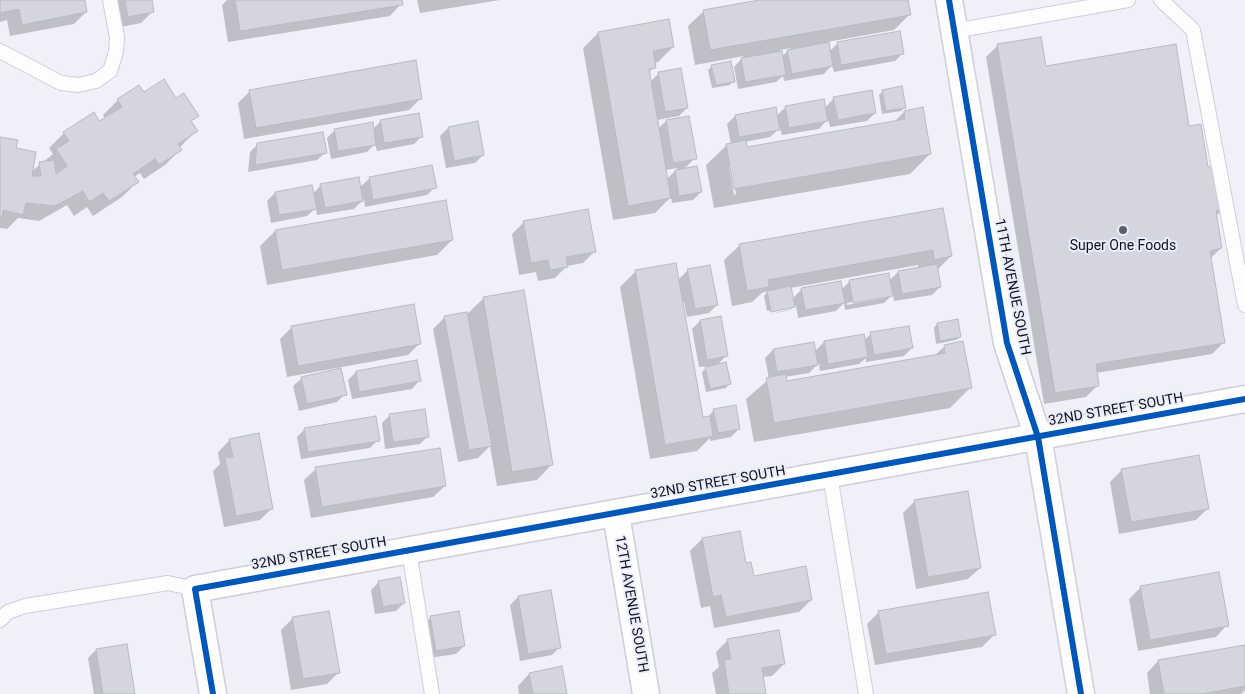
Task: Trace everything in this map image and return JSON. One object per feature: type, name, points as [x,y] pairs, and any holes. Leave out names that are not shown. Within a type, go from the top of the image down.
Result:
[{"type":"street","name":"11TH AVENUE SOUTH","points":[[949,0],[1007,343],[1038,437],[1081,694]]},
{"type":"street","name":"32ND STREET SOUTH","points":[[195,589],[1245,399]]},
{"type":"street","name":"12TH AVENUE SOUTH","points":[[616,514],[646,694]]},
{"type":"street","points":[[195,589],[213,694]]},
{"type":"lane","points":[[0,52],[60,83],[78,85],[96,81],[110,71],[116,52],[116,37],[110,0]]},
{"type":"lane","points":[[954,31],[1128,0]]},
{"type":"lane","points":[[1161,0],[1193,30],[1245,305]]},
{"type":"lane","points":[[830,475],[866,694]]},
{"type":"lane","points":[[408,551],[432,694]]},
{"type":"lane","points":[[0,620],[8,612],[24,606],[168,583],[195,589]]},
{"type":"building","points":[[0,0],[85,0],[87,12],[22,25],[19,9],[0,13]]},
{"type":"building","points":[[125,0],[152,0],[154,12],[128,17]]},
{"type":"building","points":[[235,0],[402,0],[403,5],[240,31]]},
{"type":"building","points":[[759,0],[908,0],[911,15],[710,50],[703,10]]},
{"type":"building","points":[[669,19],[674,47],[653,51],[656,68],[649,69],[671,198],[628,206],[598,32]]},
{"type":"building","points":[[900,31],[904,54],[841,65],[837,42]]},
{"type":"building","name":"Super One Foods","points":[[1041,37],[1046,66],[1176,44],[1189,126],[1201,124],[1208,167],[1217,165],[1224,210],[1216,211],[1222,248],[1210,251],[1225,343],[1096,364],[1099,386],[1055,393],[997,44]]},
{"type":"building","points":[[829,42],[833,66],[792,74],[787,50]]},
{"type":"building","points":[[782,51],[786,75],[745,82],[741,58]]},
{"type":"building","points":[[416,60],[422,99],[256,128],[249,90]]},
{"type":"building","points":[[731,61],[735,82],[716,85],[711,65]]},
{"type":"building","points":[[681,68],[688,108],[665,112],[658,72]]},
{"type":"building","points":[[164,79],[176,98],[184,93],[199,116],[191,121],[198,131],[178,144],[182,150],[159,165],[155,159],[133,174],[139,182],[109,201],[103,193],[89,202],[83,191],[55,206],[26,203],[23,215],[3,210],[2,217],[0,216],[0,137],[18,140],[16,148],[36,152],[32,176],[41,176],[39,162],[54,160],[56,174],[67,166],[56,149],[69,141],[63,132],[94,112],[99,121],[122,107],[117,99],[139,85],[144,92]]},
{"type":"building","points":[[902,86],[906,108],[886,111],[882,90]]},
{"type":"building","points":[[872,90],[876,113],[838,120],[833,97]]},
{"type":"building","points":[[824,99],[828,121],[789,128],[785,106]]},
{"type":"building","points":[[776,107],[780,130],[739,137],[735,115]]},
{"type":"building","points":[[923,107],[931,154],[734,189],[726,144],[746,140],[747,147],[905,119],[904,111]]},
{"type":"building","points":[[419,113],[423,137],[384,143],[380,120]]},
{"type":"building","points":[[689,116],[697,159],[673,163],[666,120]]},
{"type":"building","points":[[478,121],[484,155],[454,161],[448,127]]},
{"type":"building","points":[[373,122],[376,145],[338,151],[334,129]]},
{"type":"building","points":[[323,132],[327,153],[255,165],[257,143]]},
{"type":"building","points":[[432,165],[437,188],[373,200],[369,177]]},
{"type":"building","points":[[697,166],[702,192],[679,196],[675,170]]},
{"type":"building","points":[[359,177],[363,201],[325,208],[320,184]]},
{"type":"building","points":[[312,185],[317,209],[279,215],[275,192]]},
{"type":"building","points":[[446,200],[453,240],[282,270],[275,230]]},
{"type":"building","points":[[943,208],[952,256],[934,260],[933,250],[768,280],[769,287],[747,291],[739,244]]},
{"type":"building","points":[[588,209],[596,252],[566,257],[568,267],[550,270],[548,260],[531,263],[523,221]]},
{"type":"building","points":[[676,263],[703,417],[710,416],[713,436],[665,445],[635,270]]},
{"type":"building","points":[[937,264],[941,287],[902,294],[898,271]]},
{"type":"building","points":[[710,265],[718,305],[695,309],[687,269]]},
{"type":"building","points":[[889,273],[893,296],[853,303],[849,280]]},
{"type":"building","points":[[841,281],[845,303],[805,310],[801,288]]},
{"type":"building","points":[[791,286],[795,307],[771,312],[767,291]]},
{"type":"building","points":[[524,290],[553,465],[512,472],[483,297]]},
{"type":"building","points":[[414,304],[421,344],[298,366],[291,326]]},
{"type":"building","points":[[467,312],[492,446],[469,450],[444,316]]},
{"type":"building","points":[[721,316],[728,356],[707,360],[700,320]]},
{"type":"building","points":[[958,319],[961,337],[940,341],[937,323]]},
{"type":"building","points":[[909,326],[913,348],[874,355],[870,332]]},
{"type":"building","points":[[864,334],[868,357],[828,364],[824,341]]},
{"type":"building","points":[[963,341],[972,388],[774,423],[766,378],[786,374],[787,381],[945,353],[944,345]]},
{"type":"building","points":[[814,342],[818,365],[777,372],[773,349]]},
{"type":"building","points":[[417,360],[421,381],[359,392],[356,371]]},
{"type":"building","points":[[726,362],[731,384],[710,389],[705,367]]},
{"type":"building","points":[[341,368],[347,395],[307,404],[301,377]]},
{"type":"building","points":[[736,405],[740,429],[718,433],[713,409]]},
{"type":"building","points":[[425,409],[429,437],[393,442],[389,414]]},
{"type":"building","points":[[376,416],[380,441],[308,452],[304,428]]},
{"type":"building","points":[[259,433],[273,509],[236,516],[225,458],[233,457],[229,439]]},
{"type":"building","points":[[440,448],[446,486],[322,507],[315,467]]},
{"type":"building","points":[[1199,455],[1209,509],[1131,522],[1121,469]]},
{"type":"building","points":[[968,491],[981,568],[928,577],[914,500]]},
{"type":"building","points":[[740,531],[746,563],[751,562],[754,576],[806,566],[812,600],[726,617],[721,595],[713,597],[702,538]]},
{"type":"building","points":[[1219,572],[1229,626],[1150,640],[1140,586]]},
{"type":"building","points":[[400,577],[405,603],[383,607],[378,581]]},
{"type":"building","points":[[551,590],[561,648],[528,654],[518,596]]},
{"type":"building","points":[[988,592],[996,635],[886,654],[878,611]]},
{"type":"building","points":[[329,611],[340,673],[303,679],[292,617]]},
{"type":"building","points":[[459,611],[465,646],[436,651],[430,616]]},
{"type":"building","points":[[779,630],[785,664],[762,668],[766,694],[729,694],[724,660],[731,659],[727,639]]},
{"type":"building","points":[[127,644],[135,694],[103,694],[96,649]]},
{"type":"building","points":[[1245,645],[1245,686],[1202,694],[1164,694],[1158,660]]},
{"type":"building","points":[[562,666],[567,694],[533,694],[529,673]]},
{"type":"cycle path","points":[[949,0],[1007,343],[1038,437],[1081,694]]},
{"type":"cycle path","points":[[213,694],[195,589],[1245,399]]},
{"type":"place","name":"Super One Foods","points":[[1123,230]]}]
